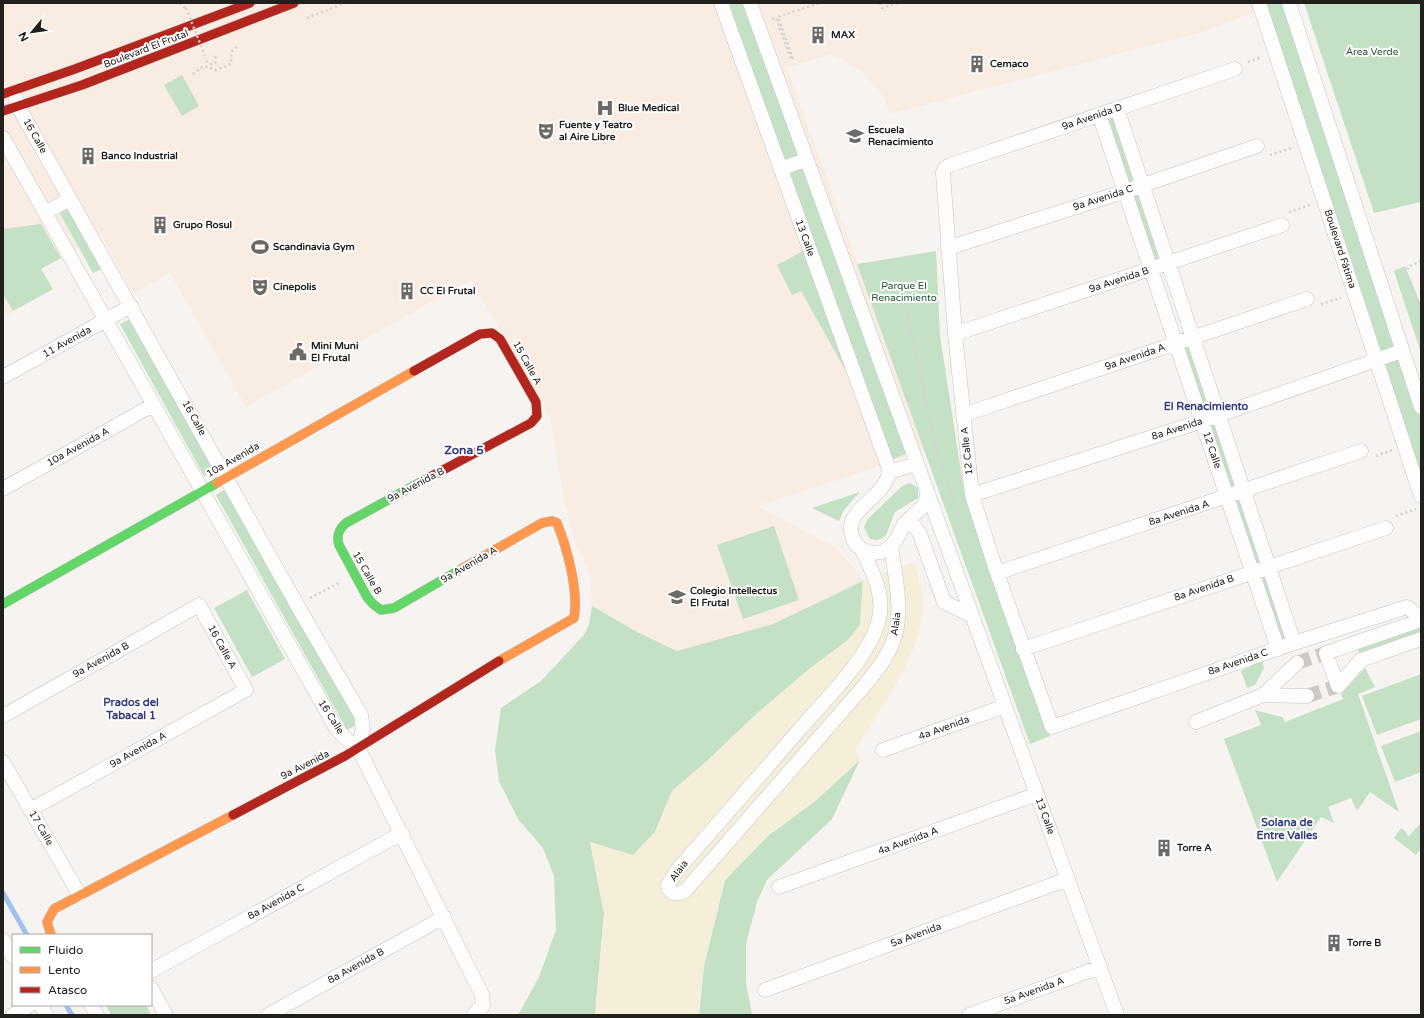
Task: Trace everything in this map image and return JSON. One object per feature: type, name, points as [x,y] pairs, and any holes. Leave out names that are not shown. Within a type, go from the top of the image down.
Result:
[{"type":"street","name":"Boulevard El Frutal","points":[[3,111],[82,85],[294,3]]},
{"type":"street","name":"13 Calle","points":[[721,3],[889,472]]},
{"type":"street","name":"13 Calle","points":[[750,3],[1117,1015]]},
{"type":"street","name":"Boulevard Fátima","points":[[1259,3],[1421,496]]},
{"type":"street","points":[[1289,3],[1421,407]]},
{"type":"street","name":"Boulevard El Frutal","points":[[8,92],[75,69],[245,5]]},
{"type":"street","points":[[245,5],[247,21]]},
{"type":"street","name":"9a Avenida D","points":[[950,165],[1235,69]]},
{"type":"street","name":"16 Calle","points":[[8,92],[18,106],[297,605],[361,715],[363,730],[358,748]]},
{"type":"street","name":"12 Calle","points":[[1117,109],[1294,643]]},
{"type":"street","name":"12 Calle","points":[[1100,114],[1278,648]]},
{"type":"street","name":"16 Calle","points":[[3,138],[336,728],[347,740],[358,748],[477,984],[484,1002],[482,1008],[473,1015]]},
{"type":"street","name":"9a Avenida C","points":[[948,248],[1125,192],[1257,146]]},
{"type":"street","points":[[780,169],[806,160]]},
{"type":"street","name":"12 Calle A","points":[[950,165],[945,168],[943,173],[955,334],[972,495],[1023,649],[1052,727]]},
{"type":"street","points":[[45,212],[70,199]]},
{"type":"street","name":"9a Avenida B","points":[[955,334],[1282,225]]},
{"type":"street","name":"9a Avenida A","points":[[964,415],[1307,300]]},
{"type":"street","name":"11 Avenida","points":[[3,377],[130,306]]},
{"type":"street","name":"15 Calle A","points":[[475,336],[488,332],[500,339],[536,402],[537,416],[531,423]]},
{"type":"street","name":"10a Avenida","points":[[3,604],[226,476],[475,336]]},
{"type":"street","name":"8a Avenida","points":[[972,495],[1218,415],[1402,351]]},
{"type":"street","name":"10a Avenida A","points":[[3,489],[153,405]]},
{"type":"street","name":"9a Avenida B","points":[[338,545],[337,533],[346,523],[531,423]]},
{"type":"street","name":"8a Avenida A","points":[[997,573],[1361,451]]},
{"type":"street","points":[[916,464],[889,472],[888,481],[855,516],[851,523],[855,544],[862,550],[878,552],[891,546],[910,516],[923,508],[928,495]]},
{"type":"street","name":"9a Avenida A","points":[[380,610],[384,611],[394,608],[542,523],[549,521],[557,524],[560,531],[576,600],[575,615],[570,621]]},
{"type":"street","points":[[903,526],[909,524],[918,530],[944,602],[972,616]]},
{"type":"street","name":"8a Avenida B","points":[[1023,649],[1253,571],[1386,528]]},
{"type":"street","name":"15 Calle B","points":[[338,545],[368,599],[380,610]]},
{"type":"street","name":"Alaia","points":[[862,550],[876,580],[880,600],[880,618],[870,644],[834,689],[678,869],[668,885],[669,889],[674,893],[680,894],[686,890],[779,785],[879,667],[893,643],[899,609],[891,546]]},
{"type":"street","name":"9a Avenida B","points":[[3,716],[199,605]]},
{"type":"street","name":"16 Calle A","points":[[199,605],[246,690]]},
{"type":"street","name":"8a Avenida C","points":[[1052,727],[1278,648],[1407,606],[1421,619]]},
{"type":"street","points":[[1421,619],[1326,653],[1338,686],[1361,660],[1421,639]]},
{"type":"street","name":"9a Avenida","points":[[51,934],[47,925],[47,919],[54,909],[79,894],[344,756],[494,664],[570,621]]},
{"type":"street","points":[[1356,643],[1361,660]]},
{"type":"street","points":[[1196,722],[1263,695],[1297,663]]},
{"type":"street","name":"9a Avenida A","points":[[30,810],[246,690]]},
{"type":"street","points":[[1263,695],[1307,696]]},
{"type":"street","name":"4a Avenida","points":[[883,750],[1004,706]]},
{"type":"street","name":"17 Calle","points":[[3,762],[79,894]]},
{"type":"street","name":"4a Avenida A","points":[[779,888],[1037,794]]},
{"type":"street","name":"8a Avenida C","points":[[152,970],[402,833]]},
{"type":"street","name":"5a Avenida","points":[[765,990],[1068,879]]},
{"type":"street","name":"8a Avenida B","points":[[268,1015],[444,917]]},
{"type":"street","points":[[3,940],[12,955]]},
{"type":"street","name":"5a Avenida A","points":[[969,1015],[1100,967]]},
{"type":"street","points":[[152,990],[166,1015]]},
{"type":"street","points":[[13,1015],[28,1006]]},
{"type":"street","points":[[42,1006],[46,1015]]},
{"type":"street","points":[[92,1006],[97,1015]]},
{"type":"path","points":[[180,3],[186,8],[205,56],[211,54],[216,58],[215,63],[212,64],[206,61]]},
{"type":"path","points":[[304,19],[345,3]]},
{"type":"path","points":[[770,20],[776,18],[791,59],[793,59],[778,17],[819,3]]},
{"type":"path","points":[[880,3],[882,8],[898,3]]},
{"type":"path","points":[[193,74],[204,66],[216,70],[231,64],[231,52],[243,41]]},
{"type":"path","points":[[1235,69],[1242,63],[1276,52]]},
{"type":"path","points":[[1257,146],[1268,156],[1305,144]]},
{"type":"path","points":[[1282,225],[1286,213],[1324,200]]},
{"type":"path","points":[[1421,261],[1408,267],[1406,274],[1421,313]]},
{"type":"path","points":[[1307,300],[1314,306],[1354,293]]},
{"type":"path","points":[[1361,451],[1371,457],[1405,446]]},
{"type":"path","points":[[1386,528],[1390,519],[1421,508]]},
{"type":"path","points":[[297,605],[355,574]]},
{"type":"shaded area","name":"CC El Frutal","points":[[3,3],[1254,3],[1257,11],[1202,32],[889,114],[884,97],[863,73],[842,59],[830,54],[787,68],[925,449],[880,466],[757,506],[834,547],[855,569],[863,581],[773,624],[676,651],[637,632],[592,606],[590,579],[585,562],[575,541],[565,504],[550,417],[471,279],[246,407],[170,273],[133,293],[101,234],[41,269],[53,289],[3,317]]},
{"type":"green space","points":[[722,3],[749,3],[803,154],[779,162]]},
{"type":"green space","points":[[1259,3],[1289,3],[1421,407],[1421,496]]},
{"type":"green space","name":"Área Verde","points":[[1304,3],[1421,3],[1421,202],[1374,213]]},
{"type":"green space","points":[[182,75],[199,106],[182,116],[164,85]]},
{"type":"green space","points":[[1117,108],[1169,263],[1152,269],[1099,114]]},
{"type":"green space","points":[[805,160],[912,451],[887,462],[780,169]]},
{"type":"green space","points":[[66,205],[102,269],[93,273],[58,210]]},
{"type":"green space","points":[[41,224],[61,258],[41,269],[53,289],[13,311],[3,294],[3,229]]},
{"type":"green space","points":[[803,251],[847,373],[801,291],[792,295],[777,265]]},
{"type":"green space","name":"Parque El Renacimiento","points":[[936,251],[940,336],[964,491],[1050,736],[1030,744],[857,264]]},
{"type":"green space","points":[[1405,266],[1421,305],[1421,353],[1394,271]]},
{"type":"green space","points":[[132,318],[216,469],[204,476],[120,324]]},
{"type":"green space","points":[[1192,337],[1294,643],[1278,649],[1175,343]]},
{"type":"green space","points":[[910,483],[918,488],[918,498],[895,512],[884,537],[876,540],[869,538],[864,527],[867,520],[902,486]]},
{"type":"green space","points":[[227,488],[358,724],[347,730],[216,495]]},
{"type":"green space","points":[[860,492],[844,510],[839,521],[812,508]]},
{"type":"green space","points":[[774,526],[799,600],[743,619],[717,545]]},
{"type":"green space","points":[[863,581],[860,626],[848,640],[808,670],[753,717],[707,761],[672,791],[655,832],[633,856],[590,842],[604,913],[595,1015],[518,1015],[539,977],[556,930],[554,876],[543,848],[518,819],[499,781],[495,750],[501,708],[541,681],[583,636],[589,625],[592,606],[637,632],[677,651],[773,624]]},
{"type":"green space","points":[[247,590],[285,659],[252,677],[214,608]]},
{"type":"green space","points":[[1421,620],[1421,639],[1361,660],[1356,643]]},
{"type":"green space","points":[[1262,660],[1264,668],[1255,685],[1247,688],[1241,671]]},
{"type":"green space","points":[[1365,668],[1375,687],[1358,694],[1399,812],[1370,792],[1357,811],[1351,798],[1328,807],[1334,823],[1321,817],[1277,882],[1224,739],[1261,725],[1255,710],[1282,717],[1285,722],[1343,699],[1341,694]]},
{"type":"green space","points":[[1421,674],[1421,719],[1377,735],[1362,696]]},
{"type":"green space","points":[[1421,731],[1421,772],[1395,782],[1381,746]]},
{"type":"green space","points":[[860,760],[832,819],[767,880],[757,902],[746,944],[746,983],[752,1015],[699,1015],[704,965],[725,880],[769,835],[814,802]]},
{"type":"green space","points":[[1421,823],[1421,849],[1416,855],[1394,838],[1401,828],[1406,832],[1408,837]]},
{"type":"green space","points":[[106,1006],[146,1006],[151,1015],[111,1015]]},
{"type":"sand","points":[[914,562],[922,592],[923,610],[920,629],[906,665],[887,700],[856,749],[860,760],[814,802],[769,835],[725,880],[704,965],[699,1015],[595,1015],[604,913],[590,842],[633,855],[655,832],[672,791],[707,761],[753,717],[808,670],[848,640],[860,625],[863,581]]},
{"type":"waterway","points":[[3,893],[26,934]]},
{"type":"waterway","points":[[67,1006],[72,1015]]},
{"type":"tunnel","points":[[1297,663],[1326,653]]},
{"type":"tunnel","points":[[1307,696],[1338,686]]},
{"type":"traffic: fast","points":[[430,477],[346,523],[339,532],[339,545],[367,597],[381,610],[394,608],[463,568]]},
{"type":"traffic: fast","points":[[3,604],[217,483]]},
{"type":"traffic: slow","points":[[217,483],[414,371]]},
{"type":"traffic: slow","points":[[463,568],[542,523],[552,521],[557,523],[565,545],[571,570],[575,595],[574,618],[499,661]]},
{"type":"traffic: slow","points":[[51,934],[47,922],[54,909],[233,815]]},
{"type":"traffic: jam","points":[[3,94],[75,69],[250,3]]},
{"type":"traffic: jam","points":[[3,111],[82,85],[294,3]]},
{"type":"traffic: jam","points":[[414,371],[480,334],[492,333],[500,339],[536,402],[537,416],[531,423],[430,477]]},
{"type":"traffic: jam","points":[[233,815],[345,756],[499,661]]},
{"type":"place","name":"MAX","points":[[818,35]]},
{"type":"place","name":"Cemaco","points":[[977,64]]},
{"type":"place","name":"Blue Medical","points":[[605,108]]},
{"type":"place","name":"Fuente y Teatro al Aire Libre","points":[[546,131]]},
{"type":"place","name":"Escuela Renacimiento","points":[[855,136]]},
{"type":"place","name":"Banco Industrial","points":[[88,156]]},
{"type":"place","name":"Grupo Rosul","points":[[160,225]]},
{"type":"place","name":"Scandinavia Gym","points":[[260,247]]},
{"type":"place","name":"Cinepolis","points":[[260,287]]},
{"type":"place","name":"CC El Frutal","points":[[407,291]]},
{"type":"place","name":"Mini Muni El Frutal","points":[[298,352]]},
{"type":"place","name":"Colegio Intellectus El Frutal","points":[[677,597]]},
{"type":"place","name":"Torre A","points":[[1164,848]]},
{"type":"place","name":"Torre B","points":[[1334,943]]},
{"type":"district","name":"El Renacimiento","points":[[1206,406]]},
{"type":"district","name":"Zona 5","points":[[464,450]]},
{"type":"district","name":"Prados del Tabacal 1","points":[[131,708]]},
{"type":"district","name":"Solana de Entre Valles","points":[[1287,828]]}]
